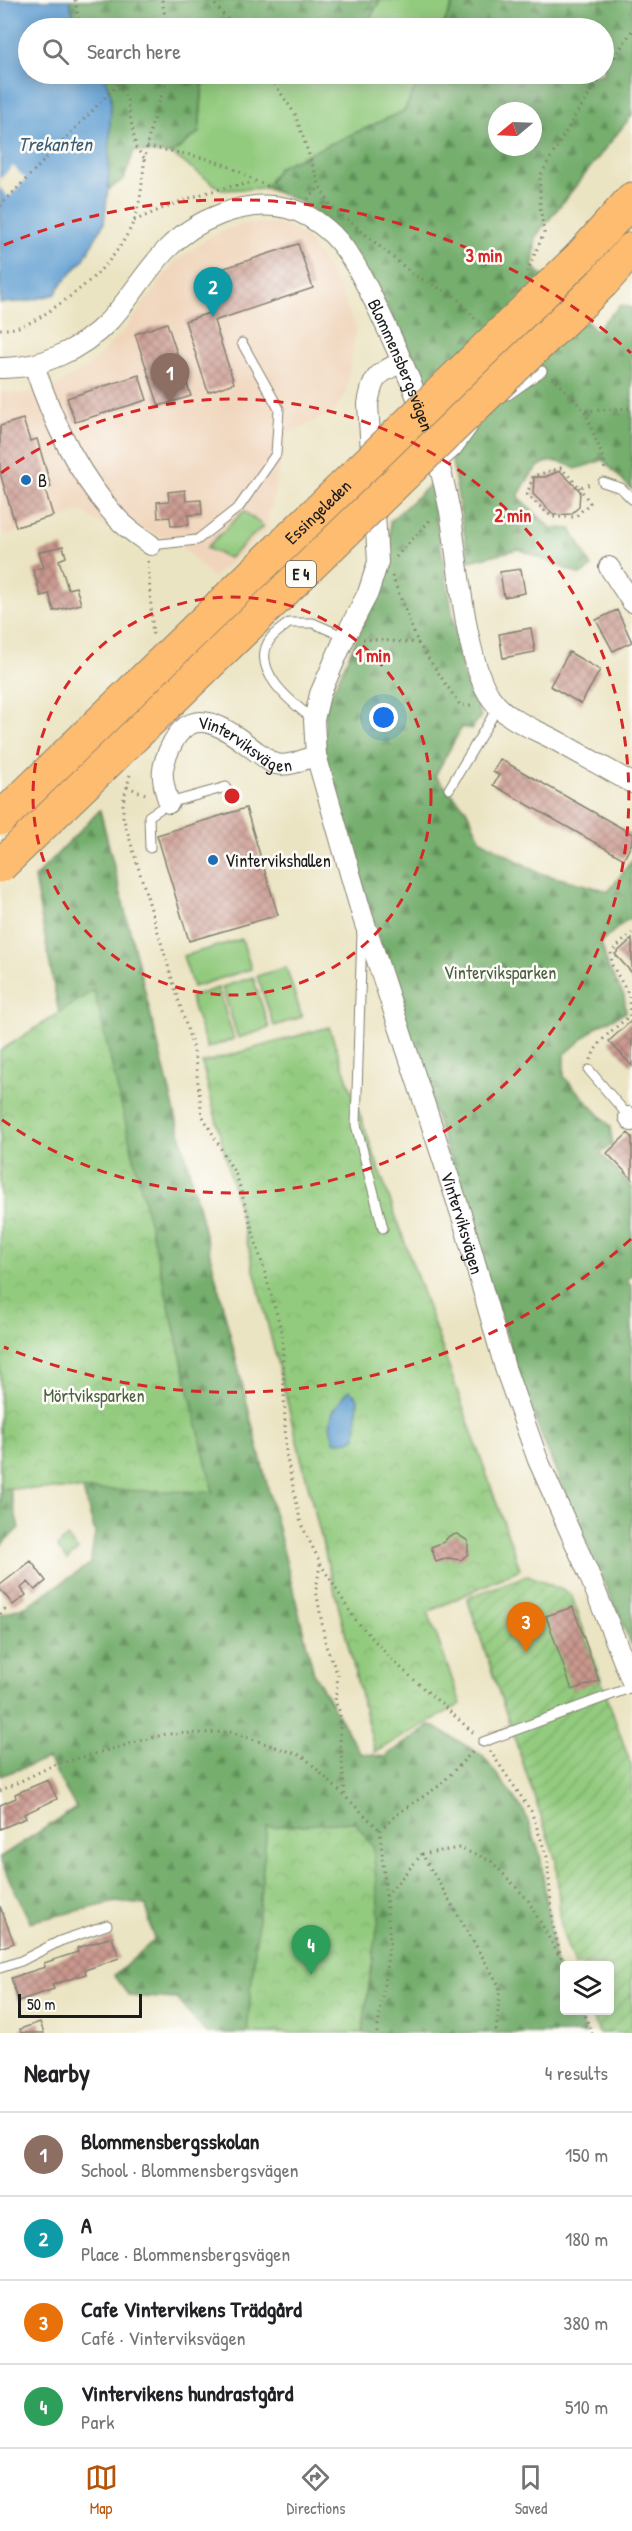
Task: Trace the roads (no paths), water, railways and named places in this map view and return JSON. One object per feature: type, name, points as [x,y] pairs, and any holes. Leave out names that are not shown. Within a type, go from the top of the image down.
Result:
[{"type":"highway","name":"Essingeleden","points":[[0,819],[580,257],[632,199]]},
{"type":"highway","name":"Essingeleden","points":[[0,866],[603,282],[632,249]]},
{"type":"street","name":"Blommensbergsvägen","points":[[0,368],[34,365],[85,341],[109,321],[165,250],[183,234],[230,211],[269,206],[297,210],[314,219],[333,236],[351,260],[371,295],[429,429],[440,465],[449,510],[472,645],[479,673],[489,696],[498,707],[516,721],[632,783]]},
{"type":"street","name":"Vinterviksvägen","points":[[401,362],[385,370],[372,381],[368,404],[378,562],[368,593],[345,637],[320,694],[314,720],[316,755],[362,915],[463,1220],[505,1368],[538,1460],[588,1572],[632,1682]]},
{"type":"street","points":[[34,365],[45,400],[95,492],[119,521],[151,545]]},
{"type":"street","points":[[609,567],[632,602]]},
{"type":"street","name":"Vinterviksvägen","points":[[169,803],[161,781],[165,758],[176,737],[189,725],[203,722],[219,725],[274,765],[290,764],[316,755]]},
{"type":"lane","points":[[151,545],[197,540],[239,507],[276,454],[279,409],[242,343]]},
{"type":"lane","points":[[500,403],[542,371]]},
{"type":"lane","points":[[440,465],[456,451],[479,423]]},
{"type":"lane","points":[[603,482],[621,488],[632,499]]},
{"type":"lane","points":[[314,720],[300,709],[268,675],[264,656],[271,638],[289,623],[314,623],[345,637]]},
{"type":"lane","points":[[449,789],[498,707]]},
{"type":"lane","points":[[150,848],[150,816],[169,803],[226,787]]},
{"type":"lane","points":[[362,915],[356,1125],[383,1228]]},
{"type":"lane","points":[[589,1070],[631,1119]]},
{"type":"lane","points":[[483,1742],[632,1687]]},
{"type":"lane","points":[[0,1968],[21,1961],[60,1941],[107,1925]]},
{"type":"water","name":"Trekanten","points":[[0,0],[69,0],[74,18],[18,18],[18,84],[107,84],[111,95],[108,190],[104,223],[84,259],[59,287],[56,294],[23,302],[0,303]]},
{"type":"water","points":[[349,1390],[358,1398],[356,1437],[349,1441],[335,1442],[330,1427],[332,1414]]},
{"type":"place","name":"A","points":[[213,317]]},
{"type":"place","name":"Blommensbergsskolan","points":[[170,403]]},
{"type":"place","name":"B","points":[[26,480]]},
{"type":"place","name":"Vintervikshallen","points":[[213,860]]},
{"type":"place","name":"Cafe Vintervikens Trädgård","points":[[526,1652]]},
{"type":"place","name":"Vintervikens hundrastgård","points":[[311,1975]]},
{"type":"park label","name":"Vinterviksparken","points":[[500,972]]},
{"type":"park label","name":"Mörtviksparken","points":[[94,1395]]}]
